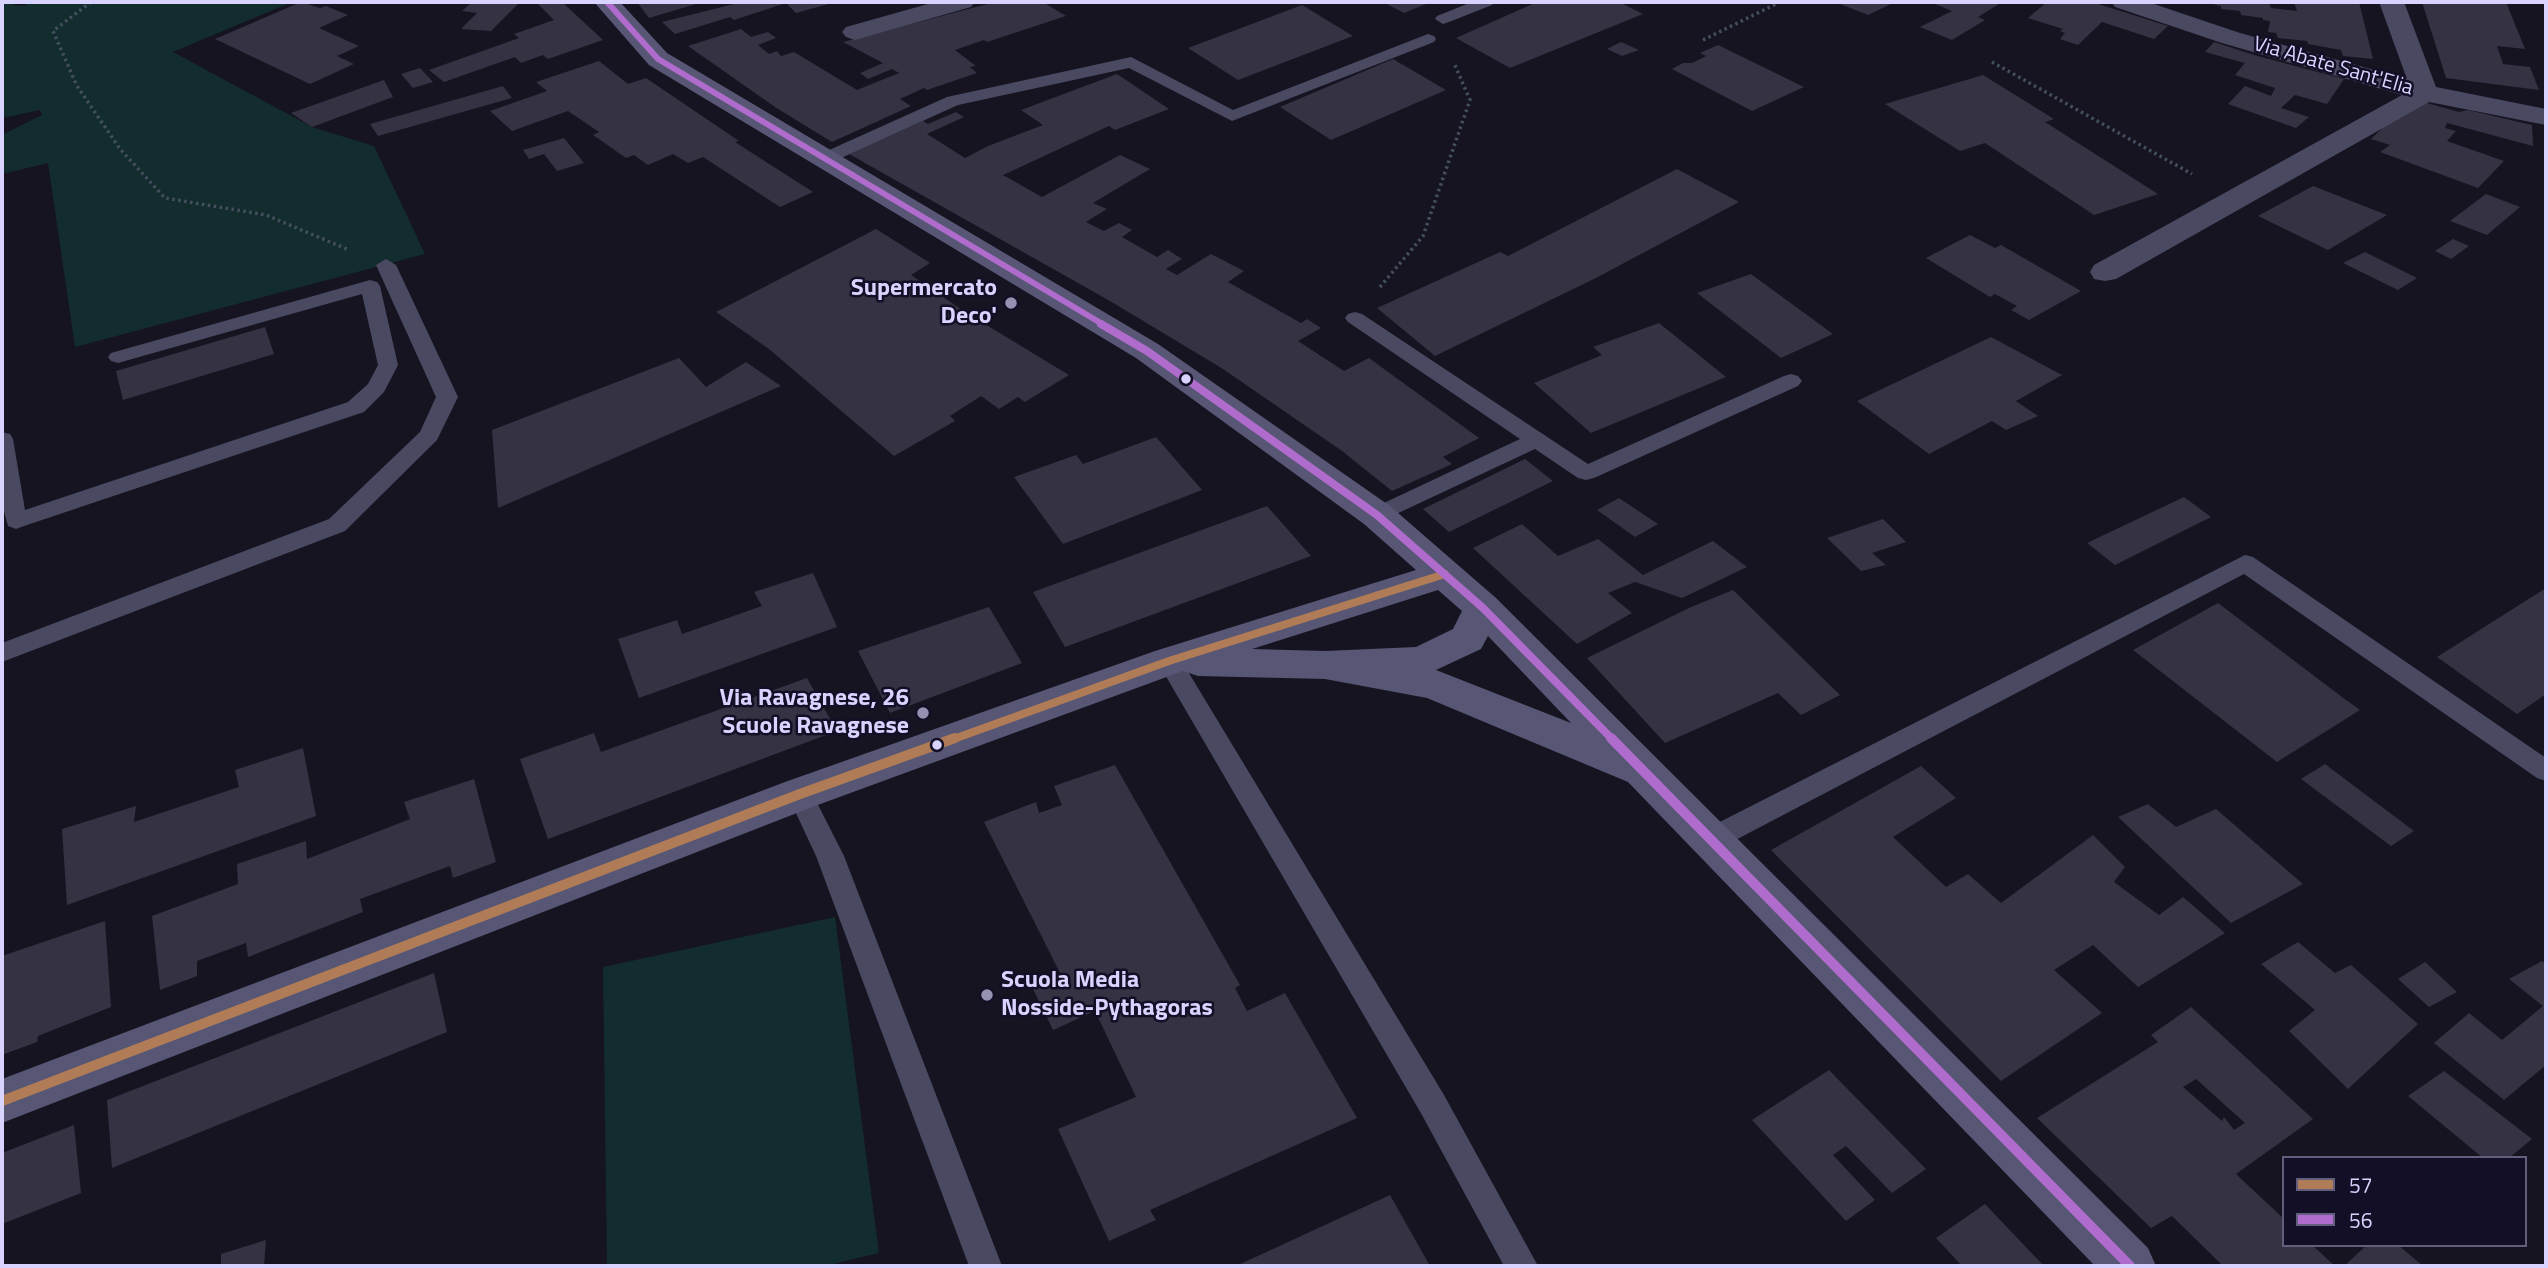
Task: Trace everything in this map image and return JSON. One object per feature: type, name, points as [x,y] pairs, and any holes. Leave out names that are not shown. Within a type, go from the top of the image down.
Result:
[{"type":"main road","points":[[607,2],[658,59],[1147,351],[1377,515],[1483,608],[2130,1266]]},
{"type":"main road","points":[[2,1101],[800,794],[1169,661],[1445,573]]},
{"type":"main road","points":[[1169,661],[1325,665],[1421,661],[1467,639],[1483,608]]},
{"type":"main road","points":[[1325,665],[1433,684],[1565,737],[1650,777]]},
{"type":"street","points":[[855,32],[962,2]]},
{"type":"street","name":"Via Abate Sant'Elia","points":[[2124,2],[2231,38],[2425,93],[2546,117]]},
{"type":"street","points":[[2105,272],[2425,93],[2392,2]]},
{"type":"lane","points":[[1443,19],[1486,2]]},
{"type":"lane","points":[[824,159],[953,101],[1131,62],[1232,116],[1428,39]]},
{"type":"lane","points":[[2,653],[337,525],[429,435],[447,397],[386,265]]},
{"type":"lane","points":[[2,439],[16,521],[355,407],[377,387],[388,365],[370,286],[118,357]]},
{"type":"lane","points":[[1355,318],[1586,472],[1791,382]]},
{"type":"lane","points":[[1377,515],[1538,439]]},
{"type":"lane","points":[[1712,839],[2245,563],[2546,771]]},
{"type":"lane","points":[[1169,661],[1433,1105],[1522,1266]]},
{"type":"lane","points":[[800,794],[831,856],[986,1266]]},
{"type":"path","points":[[91,2],[53,32],[77,86],[120,149],[164,198],[266,215],[386,265]]},
{"type":"path","points":[[1703,40],[1780,2]]},
{"type":"path","points":[[1355,318],[1423,236],[1470,100],[1451,57],[1428,39]]},
{"type":"path","points":[[1992,62],[2236,199]]},
{"type":"green space","points":[[2,2],[15,2],[13,5],[26,6],[25,2],[292,2],[173,52],[312,127],[374,146],[425,254],[75,347],[48,163],[2,174],[2,135],[42,115],[40,110],[2,118]]},
{"type":"green space","points":[[835,917],[879,1253],[825,1266],[607,1266],[603,967]]},
{"type":"building","points":[[301,2],[320,8],[326,6],[348,15],[319,28],[359,46],[337,56],[354,64],[310,84],[215,39]]},
{"type":"building","points":[[472,2],[520,2],[491,31],[461,29],[477,13],[462,11]]},
{"type":"building","points":[[536,2],[562,2],[603,40],[548,59],[543,55],[521,63],[515,57],[444,82],[429,70],[519,38],[514,34],[554,20]]},
{"type":"building","points":[[637,2],[703,2],[649,18]]},
{"type":"building","points":[[742,2],[832,3],[796,13],[786,3],[734,20],[730,17],[675,34],[662,22]]},
{"type":"building","points":[[995,2],[1043,2],[1066,16],[955,50],[976,66],[970,67],[977,73],[927,90],[924,88],[900,99],[911,106],[832,142],[775,107],[688,46],[741,29],[751,37],[768,32],[776,38],[758,45],[769,54],[777,51],[781,56],[794,52],[857,90],[899,73],[892,69],[868,79],[860,73],[883,63],[843,42]]},
{"type":"building","points":[[1383,2],[1431,2],[1404,13]]},
{"type":"building","points":[[1537,2],[1619,2],[1643,14],[1510,68],[1456,38]]},
{"type":"building","points":[[1835,2],[1895,2],[1868,15]]},
{"type":"building","points":[[1930,2],[2002,2],[1978,17],[1985,20],[1952,40],[1920,27],[1952,11]]},
{"type":"building","points":[[2047,2],[2092,2],[2168,26],[2154,39],[2102,22],[2078,45],[2060,39],[2065,33],[2060,31],[2063,29],[2028,18]]},
{"type":"building","points":[[2204,2],[2269,2],[2271,8],[2297,11],[2294,2],[2359,2],[2373,59],[2343,56],[2341,50],[2308,44],[2307,41],[2278,38],[2276,33],[2268,32],[2270,21],[2241,15],[2240,11],[2221,9],[2221,6]]},
{"type":"building","points":[[2422,2],[2506,2],[2525,49],[2497,46],[2503,64],[2530,67],[2539,90],[2446,78]]},
{"type":"building","points":[[1302,5],[1353,36],[1238,80],[1188,48]]},
{"type":"building","points":[[1621,42],[1639,50],[1622,56],[1607,49]]},
{"type":"building","points":[[2214,42],[2344,79],[2327,104],[2295,95],[2281,108],[2309,117],[2296,128],[2228,104],[2245,86],[2271,96],[2275,88],[2235,75],[2245,63],[2205,52]]},
{"type":"building","points":[[1718,45],[1804,87],[1752,111],[1672,69],[1706,56],[1700,53]]},
{"type":"building","points":[[1393,59],[1446,90],[1331,140],[1280,107]]},
{"type":"building","points":[[599,61],[628,84],[646,78],[739,141],[735,142],[813,192],[780,207],[703,157],[688,163],[673,154],[648,165],[634,155],[626,158],[593,135],[599,132],[568,111],[512,131],[490,111],[547,91],[536,82]]},
{"type":"building","points":[[420,68],[433,82],[413,88],[401,74]]},
{"type":"building","points":[[1117,74],[1169,109],[1115,130],[1109,126],[1003,175],[1042,197],[1120,155],[1150,169],[1093,203],[1107,209],[1086,222],[1104,231],[1119,223],[1132,230],[1122,237],[1157,257],[1168,250],[1182,259],[1166,269],[1177,275],[1211,254],[1244,271],[1228,282],[1301,323],[1307,319],[1321,328],[1298,341],[1344,371],[1369,358],[1479,438],[1443,457],[1452,464],[1392,491],[1342,451],[1223,369],[1110,301],[849,154],[923,121],[928,124],[956,112],[964,117],[927,134],[965,158],[1043,125],[1021,110]]},
{"type":"building","points":[[1983,75],[2054,119],[2045,122],[2158,194],[2094,215],[1985,143],[1960,151],[1885,104]]},
{"type":"building","points":[[384,80],[393,97],[312,127],[291,113]]},
{"type":"building","points":[[503,86],[512,98],[378,136],[370,124]]},
{"type":"building","points":[[2413,99],[2459,112],[2468,110],[2532,125],[2533,146],[2447,123],[2445,128],[2456,131],[2447,141],[2504,161],[2478,188],[2380,152],[2390,145],[2371,139]]},
{"type":"building","points":[[564,138],[584,163],[557,171],[544,154],[529,159],[523,150]]},
{"type":"building","points":[[1677,169],[1739,202],[1594,279],[1435,356],[1377,308],[1500,252],[1508,256]]},
{"type":"building","points":[[2313,186],[2387,215],[2328,250],[2258,216]]},
{"type":"building","points":[[2486,194],[2520,207],[2487,235],[2450,221]]},
{"type":"building","points":[[876,229],[930,263],[911,275],[965,312],[1069,375],[1025,402],[1018,397],[999,409],[981,396],[950,416],[955,421],[894,456],[769,349],[716,312]]},
{"type":"building","points":[[1970,235],[1995,248],[2001,245],[2081,291],[2029,320],[2011,310],[2017,306],[1995,294],[1990,297],[1926,258]]},
{"type":"building","points":[[2453,239],[2469,246],[2451,259],[2435,251]]},
{"type":"building","points":[[2365,252],[2417,278],[2398,290],[2343,263]]},
{"type":"building","points":[[1751,274],[1833,334],[1781,358],[1697,293]]},
{"type":"building","points":[[1659,323],[1726,377],[1591,433],[1534,383],[1602,355],[1593,347]]},
{"type":"building","points":[[265,327],[274,354],[123,400],[116,371]]},
{"type":"building","points":[[1991,337],[2062,375],[2016,401],[2038,416],[2006,430],[1992,421],[1929,454],[1857,401]]},
{"type":"building","points":[[679,358],[706,387],[746,362],[781,386],[498,508],[492,430]]},
{"type":"building","points":[[1156,437],[1202,490],[1063,544],[1014,477],[1076,455],[1083,464]]},
{"type":"building","points":[[1525,459],[1553,481],[1449,532],[1423,509]]},
{"type":"building","points":[[2184,497],[2211,517],[2115,565],[2087,543]]},
{"type":"building","points":[[1619,498],[1658,524],[1635,537],[1597,510]]},
{"type":"building","points":[[1267,506],[1311,556],[1065,647],[1033,592]]},
{"type":"building","points":[[1883,519],[1906,542],[1872,553],[1886,565],[1861,571],[1827,538]]},
{"type":"building","points":[[1522,524],[1558,556],[1598,539],[1643,575],[1713,541],[1747,567],[1682,598],[1635,582],[1608,593],[1632,613],[1577,644],[1473,548]]},
{"type":"building","points":[[813,573],[837,627],[639,698],[618,639],[677,620],[682,634],[762,606],[754,592]]},
{"type":"building","points":[[2546,588],[2546,694],[2517,714],[2437,657]]},
{"type":"building","points":[[1733,590],[1840,695],[1801,715],[1778,693],[1665,743],[1587,658],[1691,607]]},
{"type":"building","points":[[2218,603],[2360,710],[2277,762],[2133,650]]},
{"type":"building","points":[[989,607],[1022,663],[890,713],[858,651]]},
{"type":"building","points":[[807,678],[837,731],[548,839],[520,759],[594,733],[601,752]]},
{"type":"building","points":[[303,748],[316,816],[67,905],[62,829],[136,806],[134,822],[239,787],[235,770]]},
{"type":"building","points":[[2325,764],[2414,831],[2391,846],[2301,779]]},
{"type":"building","points":[[1115,765],[1240,985],[1235,988],[1247,1011],[1285,993],[1357,1118],[1150,1210],[1156,1220],[1109,1241],[1058,1129],[1136,1097],[1095,1011],[1053,1030],[1031,985],[1061,975],[984,822],[1036,802],[1039,813],[1062,805],[1054,786]]},
{"type":"building","points":[[1921,766],[1956,798],[1893,837],[1946,887],[1968,874],[2001,903],[2093,835],[2125,867],[2114,882],[2159,915],[2183,897],[2225,933],[2138,987],[2093,945],[2054,970],[2102,1013],[2001,1081],[1771,850]]},
{"type":"building","points":[[474,779],[496,862],[453,878],[450,866],[360,899],[363,912],[248,957],[246,943],[197,961],[197,976],[160,990],[152,916],[238,884],[237,864],[306,841],[307,859],[410,819],[404,802]]},
{"type":"building","points":[[2148,804],[2176,827],[2216,809],[2303,884],[2231,923],[2118,817]]},
{"type":"building","points":[[105,921],[111,1007],[38,1036],[37,1042],[2,1055],[2,956]]},
{"type":"building","points":[[2298,942],[2335,973],[2351,965],[2418,1024],[2348,1089],[2289,1031],[2315,1010],[2261,964]]},
{"type":"building","points":[[2542,961],[2546,964],[2546,1065],[2504,1100],[2434,1043],[2469,1013],[2502,1040],[2543,1006],[2509,979]]},
{"type":"building","points":[[2425,962],[2457,992],[2429,1007],[2398,979]]},
{"type":"building","points":[[434,973],[447,1032],[112,1168],[107,1100]]},
{"type":"building","points":[[2191,1007],[2313,1119],[2236,1174],[2282,1217],[2282,1247],[2314,1247],[2335,1266],[2223,1266],[2172,1216],[2151,1228],[2037,1118],[2158,1042],[2151,1035]],"holes":[[[2196,1079],[2245,1123],[2234,1130],[2224,1117],[2222,1121],[2183,1087]]]},
{"type":"building","points":[[1829,1070],[1926,1169],[1892,1193],[1846,1146],[1833,1155],[1875,1200],[1846,1221],[1752,1120]]},
{"type":"building","points":[[2444,1071],[2532,1139],[2511,1156],[2481,1156],[2408,1096]]},
{"type":"building","points":[[74,1125],[81,1193],[2,1224],[2,1153]]},
{"type":"building","points":[[1390,1195],[1430,1266],[1236,1266]]},
{"type":"building","points":[[1985,1204],[2044,1266],[1962,1266],[1936,1238]]},
{"type":"building","points":[[266,1240],[264,1266],[221,1266],[221,1254]]},
{"type":"building","points":[[2365,1247],[2400,1247],[2423,1266],[2344,1266]]},
{"type":"transit line","name":"56","points":[[607,2],[658,59],[1147,351],[1377,515],[1483,608],[2130,1266]]},
{"type":"transit line","name":"57","points":[[2,1101],[800,794],[1169,661],[1445,574]]},
{"type":"place","name":"Supermercato Deco'","points":[[1011,303]]},
{"type":"place","name":"Via Ravagnese, 26 Scuole Ravagnese","points":[[923,713]]},
{"type":"place","name":"Scuola Media Nosside-Pythagoras","points":[[987,995]]}]
